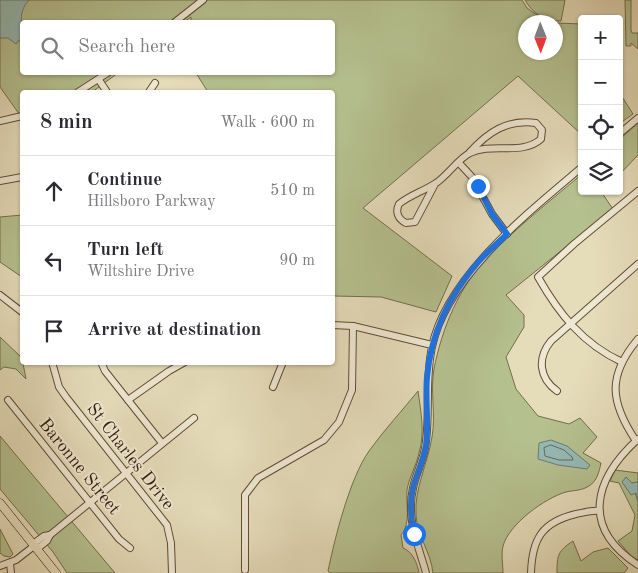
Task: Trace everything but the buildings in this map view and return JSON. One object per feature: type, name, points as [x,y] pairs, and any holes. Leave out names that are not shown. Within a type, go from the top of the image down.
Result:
[{"type":"main road","points":[[0,503],[56,573]]},
{"type":"street","points":[[177,20],[202,0]]},
{"type":"street","points":[[82,90],[106,75]]},
{"type":"street","points":[[99,80],[106,90]]},
{"type":"street","points":[[151,90],[155,83]]},
{"type":"street","points":[[0,121],[20,116]]},
{"type":"street","points":[[623,131],[638,118]]},
{"type":"street","points":[[435,184],[415,222],[406,223],[400,219],[397,212],[399,204],[408,197],[435,184],[459,163],[469,153],[495,130],[508,124],[520,122],[536,123],[542,130],[541,139],[533,145],[486,148],[469,153]]},
{"type":"street","points":[[459,163],[472,177],[492,214],[507,234]]},
{"type":"street","points":[[426,573],[414,534],[410,510],[413,487],[426,443],[427,380],[432,345],[441,318],[479,261],[578,172]]},
{"type":"street","points":[[0,181],[20,177]]},
{"type":"street","points":[[622,362],[607,355],[570,324],[549,296],[538,277],[574,244],[638,191]]},
{"type":"street","points":[[557,391],[547,384],[542,371],[542,358],[545,348],[638,264]]},
{"type":"street","points":[[0,295],[20,310]]},
{"type":"street","points":[[335,326],[353,326],[432,345]]},
{"type":"street","points":[[245,570],[245,495],[258,478],[324,440],[339,422],[352,390],[353,326]]},
{"type":"street","points":[[638,339],[622,362],[617,375],[615,392],[618,408],[625,424],[637,440],[617,461],[602,487],[599,511],[605,529],[613,543],[623,555],[638,565]]},
{"type":"street","name":"St Charles Drive","points":[[53,365],[63,393],[167,525],[171,543],[172,573]]},
{"type":"street","points":[[103,365],[105,371],[162,443]]},
{"type":"street","points":[[128,400],[180,365]]},
{"type":"street","points":[[273,387],[282,365]]},
{"type":"street","name":"Baronne Street","points":[[8,400],[118,539],[130,548]]},
{"type":"street","points":[[0,566],[10,563],[35,546],[47,541],[50,535],[89,502],[194,418]]},
{"type":"street","points":[[531,573],[533,548],[546,527],[565,517],[599,511]]},
{"type":"street","points":[[10,563],[11,573]]},
{"type":"green space","points":[[0,0],[522,0],[527,8],[537,15],[518,15],[518,60],[563,60],[563,23],[578,24],[578,131],[518,76],[363,208],[452,276],[436,312],[381,297],[335,296],[335,90],[207,90],[197,75],[335,75],[335,20],[191,20],[191,17],[187,20],[20,20],[20,75],[115,75],[95,90],[20,90],[20,115],[0,87]]},
{"type":"green space","points":[[525,0],[565,0],[562,15],[539,15]]},
{"type":"green space","points":[[625,0],[631,0],[631,30],[632,33],[638,33],[638,49],[631,43],[631,46],[626,46]]},
{"type":"green space","points":[[623,98],[633,114],[623,121]]},
{"type":"green space","points":[[638,123],[638,155],[623,171],[623,150],[623,136]]},
{"type":"green space","points":[[578,177],[578,195],[603,195],[613,209],[506,295],[524,315],[524,327],[506,357],[516,389],[538,416],[569,424],[580,418],[597,437],[583,453],[601,463],[596,479],[589,486],[566,492],[548,500],[529,513],[512,529],[503,546],[503,573],[433,573],[430,558],[417,522],[416,505],[432,437],[434,369],[437,354],[447,323],[468,281],[488,257]]},
{"type":"green space","points":[[20,215],[20,276],[0,262],[0,217]]},
{"type":"green space","points":[[0,337],[20,356],[20,365],[23,365],[26,379],[16,369],[4,367],[0,370]]},
{"type":"green space","points":[[418,391],[422,438],[418,458],[407,490],[407,520],[401,535],[403,548],[414,558],[419,573],[330,573],[328,571],[339,525],[362,463],[375,443]]},
{"type":"green space","points":[[0,436],[115,573],[67,573],[53,552],[0,489]]},
{"type":"green space","points":[[615,470],[638,473],[638,482],[632,483],[638,502],[638,560],[631,556],[618,541],[632,531],[635,515],[619,483],[610,481]]},
{"type":"green space","points":[[0,529],[13,554],[10,557],[0,553]]},
{"type":"green space","points":[[573,541],[581,561],[593,552],[608,548],[628,568],[624,573],[557,573],[559,554]]},
{"type":"water","points":[[0,0],[29,0],[23,9],[20,20],[20,40],[16,44],[8,38],[0,38]]},
{"type":"water","points":[[551,440],[567,446],[590,465],[587,469],[558,465],[538,459],[539,443]]},
{"type":"water","points":[[626,477],[632,483],[638,482],[638,502],[636,493],[631,495],[622,482]]},
{"type":"route","points":[[414,534],[411,502],[413,487],[426,443],[427,380],[432,345],[441,318],[462,284],[479,261],[507,234],[492,214],[478,186]]}]
